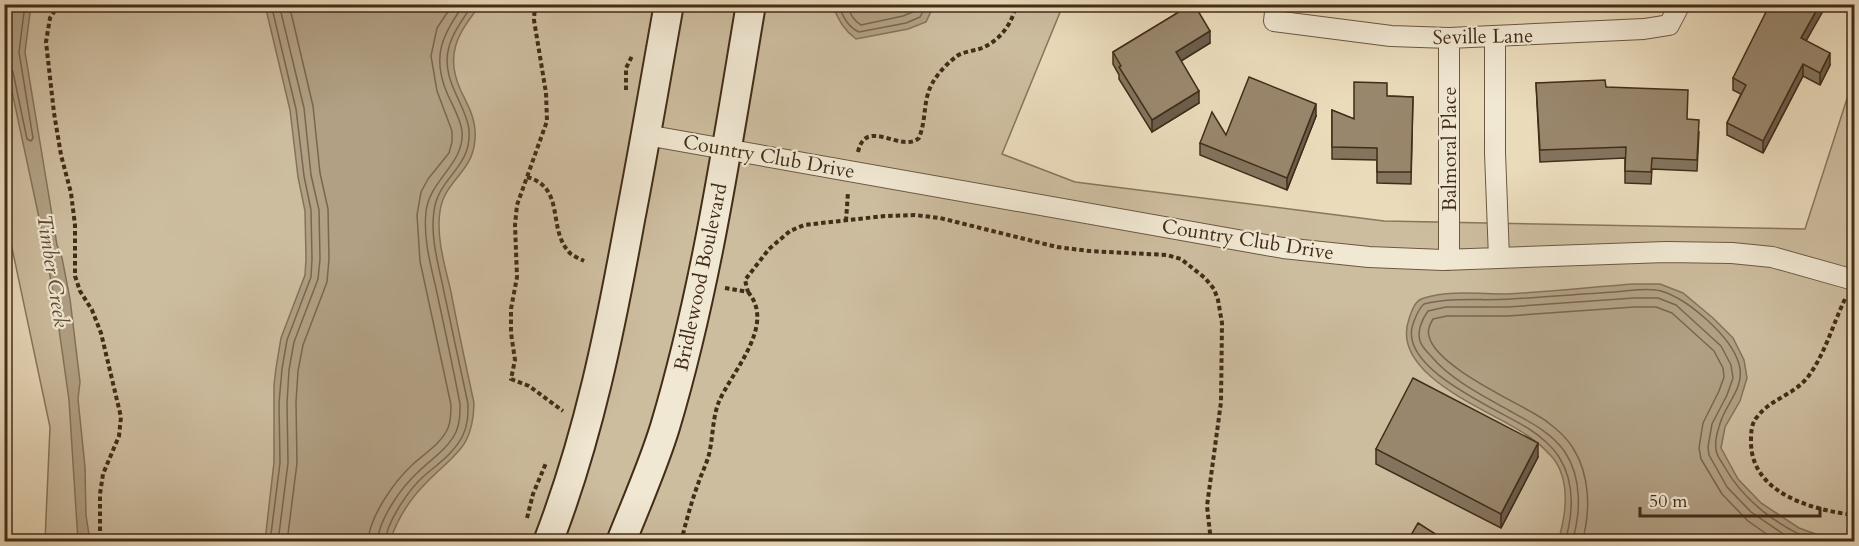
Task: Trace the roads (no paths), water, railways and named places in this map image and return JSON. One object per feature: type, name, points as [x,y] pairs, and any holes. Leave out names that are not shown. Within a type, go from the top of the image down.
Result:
[{"type":"main road","points":[[548,542],[568,491],[602,367],[669,4]]},
{"type":"main road","name":"Bridlewood Boulevard","points":[[621,542],[648,476],[679,376],[700,283],[751,4]]},
{"type":"street","name":"Seville Lane","points":[[1275,13],[1391,36],[1495,37],[1633,30],[1669,25],[1680,4]]},
{"type":"street","points":[[1495,37],[1495,153],[1499,258]]},
{"type":"street","name":"Balmoral Place","points":[[1449,38],[1449,260]]},
{"type":"street","name":"Country Club Drive","points":[[646,135],[1283,248],[1390,258],[1449,260],[1666,252],[1732,253],[1772,258],[1854,279]]},
{"type":"water","points":[[833,4],[934,5],[926,22],[908,29],[856,39],[842,24]]},
{"type":"water","name":"Timber Creek","points":[[11,5],[31,5],[25,52],[57,245],[62,258],[70,299],[80,382],[78,399],[90,541],[78,541],[69,400],[58,322],[44,241],[5,59],[5,33]]},
{"type":"water","points":[[265,5],[480,5],[465,25],[454,55],[456,78],[473,120],[475,144],[467,165],[443,199],[439,221],[442,252],[474,403],[473,418],[466,441],[454,457],[426,483],[409,503],[390,541],[265,541],[274,462],[276,368],[281,338],[305,275],[306,259],[305,211],[298,177],[290,110]]},
{"type":"water","points":[[1660,284],[1683,293],[1733,338],[1744,360],[1747,378],[1740,401],[1725,427],[1721,448],[1738,479],[1761,503],[1799,528],[1835,541],[1558,541],[1565,510],[1565,488],[1559,467],[1553,458],[1529,436],[1468,402],[1428,374],[1414,357],[1407,339],[1409,319],[1414,306],[1421,299],[1454,293],[1506,294]]}]
